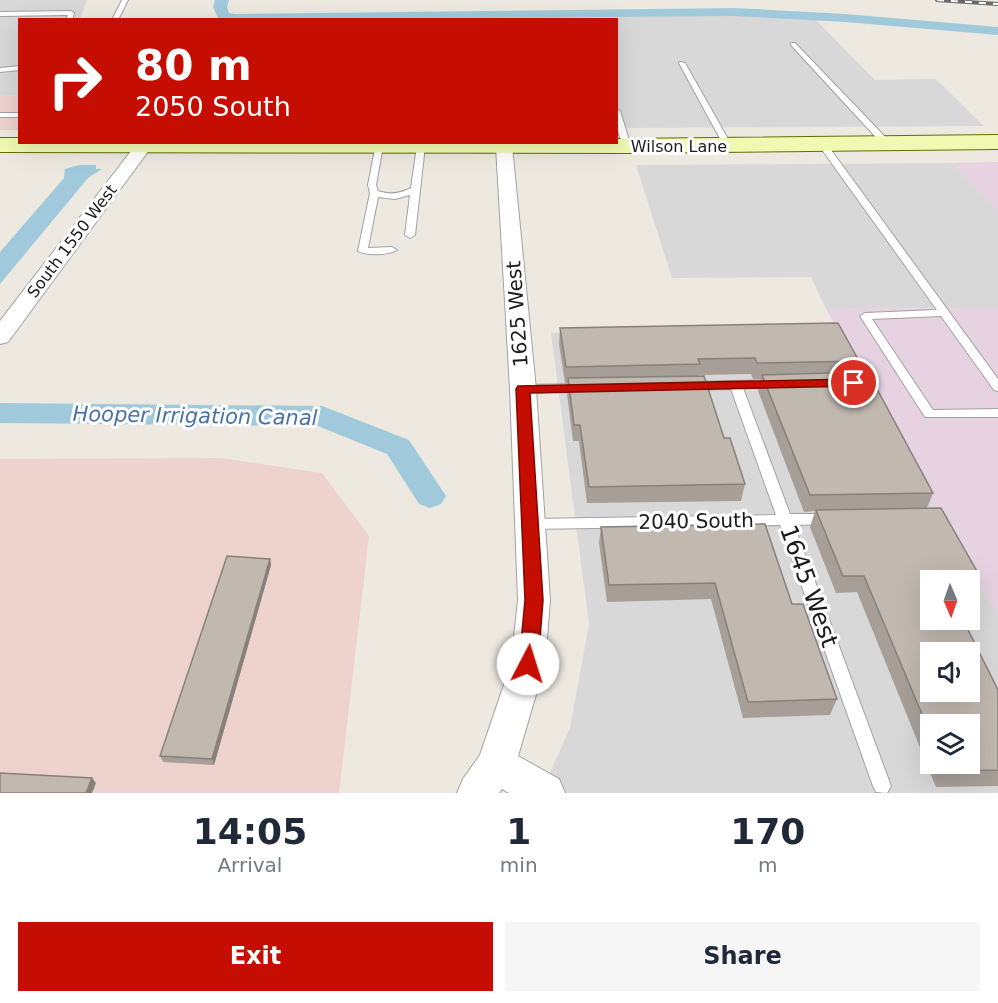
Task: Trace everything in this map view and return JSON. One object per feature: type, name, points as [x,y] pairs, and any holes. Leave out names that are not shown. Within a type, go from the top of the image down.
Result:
[{"type":"main road","name":"Wilson Lane","points":[[0,146],[563,144],[729,146],[998,142]]},
{"type":"street","name":"South 1550 West","points":[[0,337],[144,146]]},
{"type":"street","name":"1625 West","points":[[487,779],[528,664],[534,600],[523,389],[504,146]]},
{"type":"street","points":[[487,779],[545,793]]},
{"type":"lane","points":[[115,18],[125,0]]},
{"type":"lane","points":[[0,14],[70,16]]},
{"type":"lane","points":[[794,45],[887,144]]},
{"type":"lane","points":[[682,63],[729,146]]},
{"type":"lane","points":[[0,70],[18,68]]},
{"type":"lane","points":[[0,115],[18,115]]},
{"type":"lane","points":[[618,117],[627,146]]},
{"type":"lane","points":[[824,145],[998,387]]},
{"type":"lane","points":[[379,146],[372,186],[374,193],[363,251],[392,250]]},
{"type":"lane","points":[[410,235],[421,146]]},
{"type":"lane","points":[[374,193],[384,197],[396,197],[407,195],[415,189]]},
{"type":"lane","points":[[944,313],[865,316],[928,414],[998,413]]},
{"type":"lane","points":[[676,386],[783,384]]},
{"type":"lane","name":"1645 West","points":[[736,385],[882,786]]},
{"type":"lane","points":[[523,389],[594,387]]},
{"type":"lane","name":"2040 South","points":[[530,524],[843,519]]},
{"type":"shaded area","points":[[0,0],[87,0],[80,18],[18,18],[18,95],[0,96]]},
{"type":"shaded area","points":[[733,14],[815,19],[875,80],[936,79],[984,126],[618,128],[618,18],[468,18]]},
{"type":"shaded area","points":[[18,95],[18,130],[0,130],[0,96]]},
{"type":"shaded area","points":[[998,162],[998,211],[952,163]]},
{"type":"shaded area","points":[[952,163],[998,211],[998,308],[826,309],[811,277],[672,278],[636,165]]},
{"type":"shaded area","points":[[998,308],[998,616],[980,584],[980,570],[972,570],[826,309]]},
{"type":"shaded area","points":[[835,326],[972,570],[920,570],[920,630],[980,630],[980,584],[998,616],[998,793],[541,793],[570,728],[589,624],[551,333]]},
{"type":"shaded area","points":[[221,458],[322,473],[369,536],[339,793],[0,793],[0,459]]},
{"type":"water","points":[[79,165],[96,165],[96,169],[102,169],[88,178],[0,284],[0,252],[64,178],[65,169]]},
{"type":"building","points":[[838,323],[859,361],[757,363],[755,358],[698,359],[700,364],[566,367],[560,328]]},
{"type":"building","points":[[865,372],[868,378],[871,378],[933,493],[810,495],[762,375]]},
{"type":"building","points":[[704,376],[724,438],[730,438],[745,484],[589,487],[580,425],[574,425],[568,378]]},
{"type":"building","points":[[941,508],[976,570],[920,570],[920,630],[968,630],[974,642],[920,642],[920,702],[980,702],[980,654],[998,690],[998,770],[980,770],[980,714],[922,714],[864,576],[843,576],[816,510]]},
{"type":"building","points":[[765,524],[792,604],[803,604],[837,699],[748,702],[715,583],[609,585],[601,527]]},
{"type":"building","points":[[227,556],[270,559],[212,759],[160,756]]},
{"type":"building","points":[[0,773],[92,778],[86,793],[0,793]]},
{"type":"waterway","points":[[222,0],[220,7],[224,17],[235,18],[735,12],[845,18],[998,31]]},
{"type":"waterway","name":"Hooper Irrigation Canal","points":[[0,413],[322,416],[398,447],[430,496]]},
{"type":"railway","points":[[937,0],[998,4]]},
{"type":"route","points":[[528,664],[534,600],[523,389],[854,383]]}]
